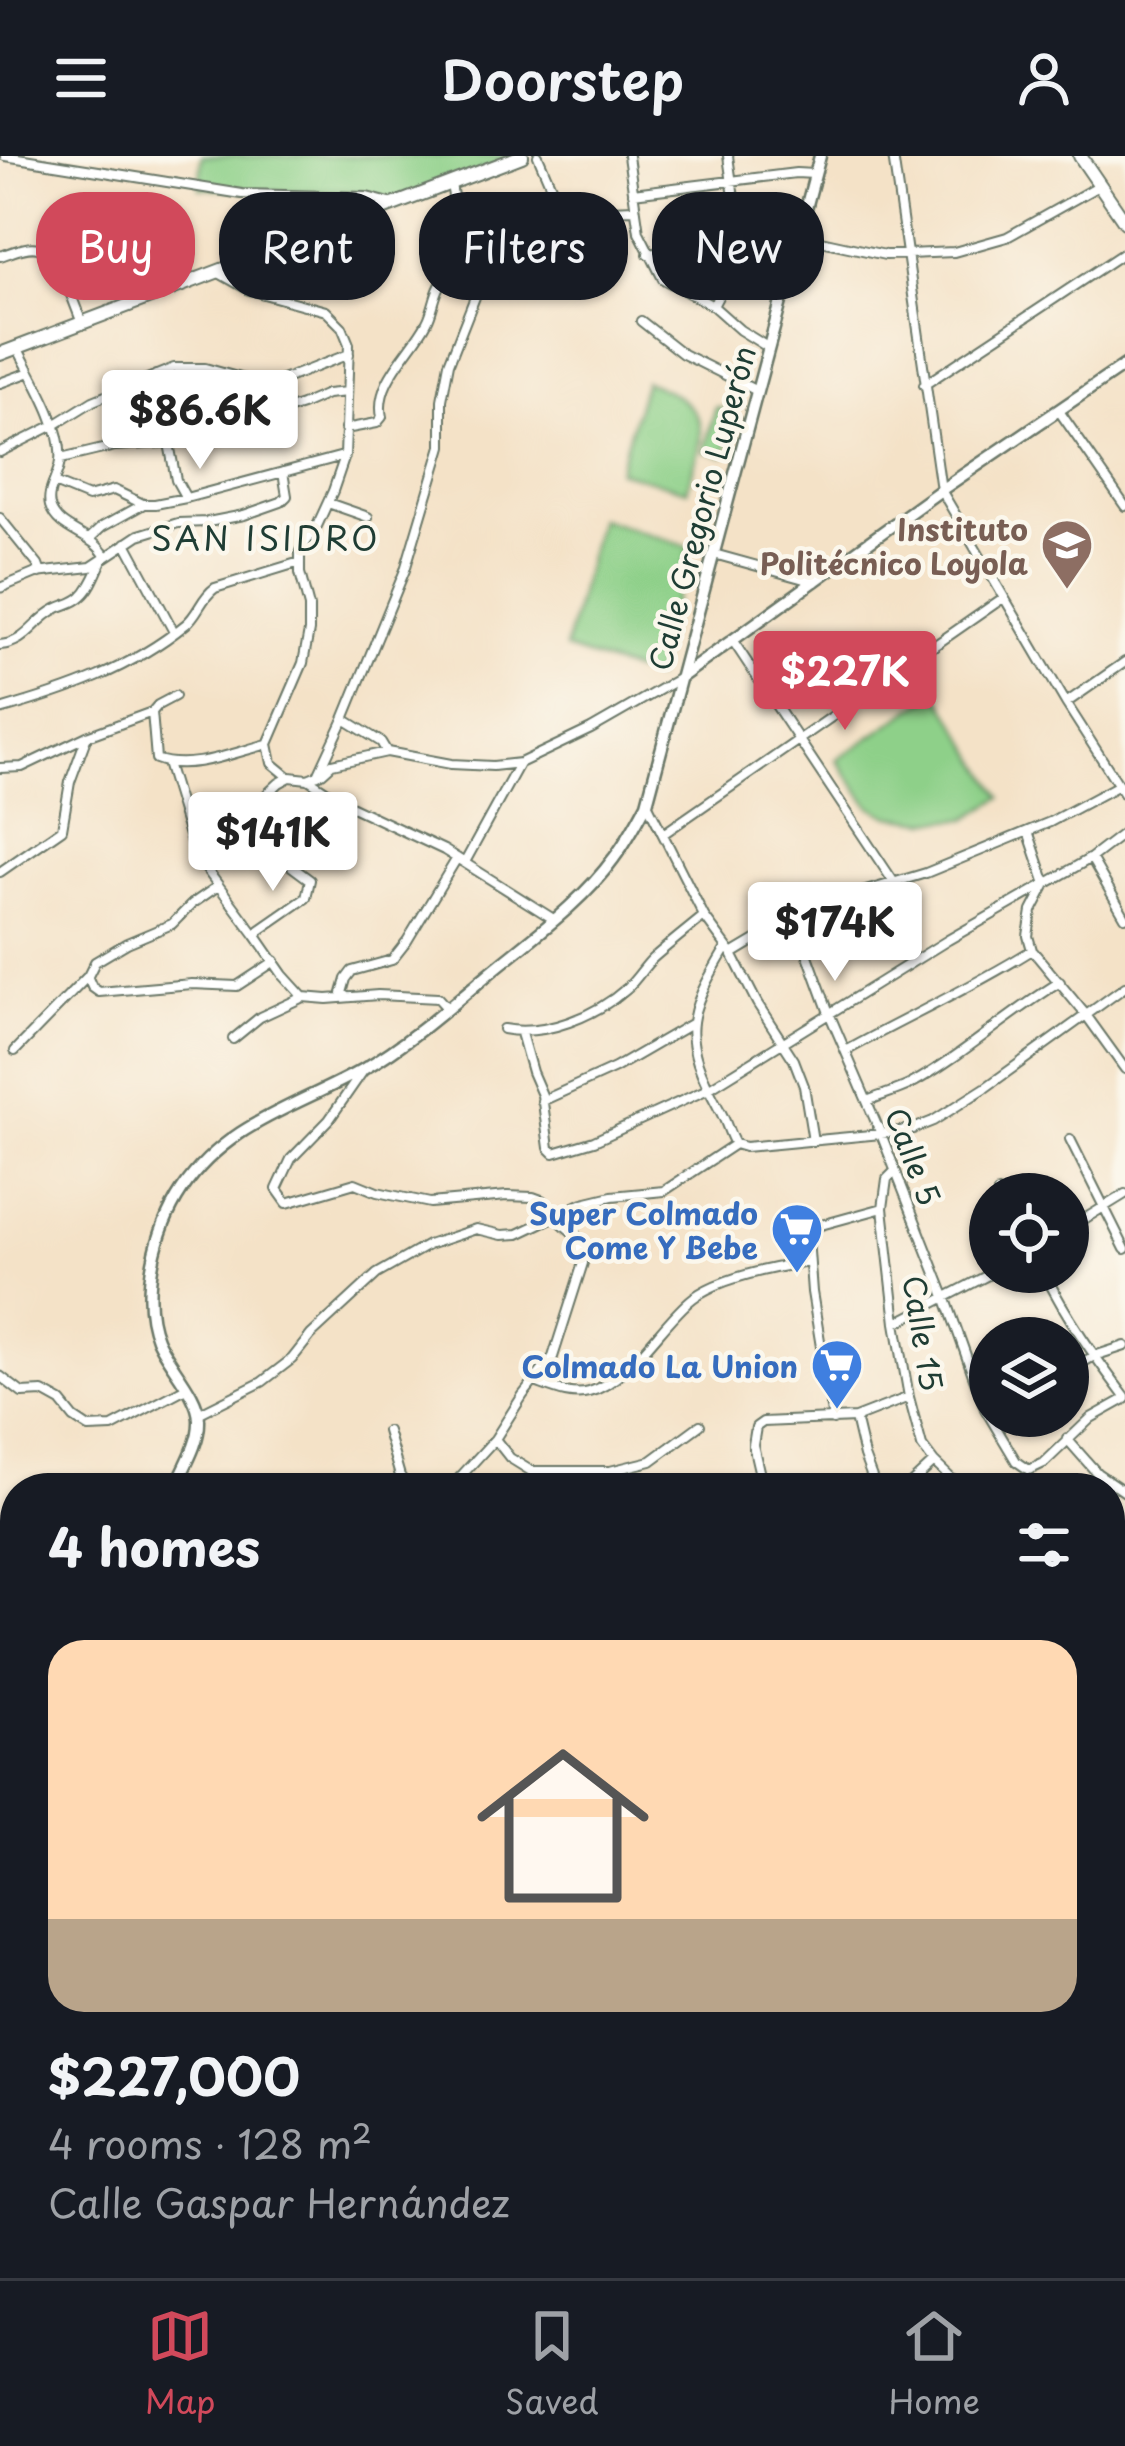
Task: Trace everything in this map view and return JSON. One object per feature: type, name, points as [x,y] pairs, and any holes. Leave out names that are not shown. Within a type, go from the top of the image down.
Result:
[{"type":"main road","points":[[0,354],[522,156]]},
{"type":"main road","points":[[1080,156],[1125,222]]},
{"type":"street","points":[[5,156],[242,194],[367,196],[396,205]]},
{"type":"street","points":[[538,156],[553,192]]},
{"type":"street","points":[[628,156],[639,232],[664,279],[713,306],[770,348]]},
{"type":"street","points":[[728,156],[733,192]]},
{"type":"street","name":"Calle Gregorio Luperón","points":[[811,192],[820,156]]},
{"type":"street","points":[[892,156],[941,490],[1125,795]]},
{"type":"street","points":[[633,194],[796,172],[816,174]]},
{"type":"street","points":[[451,184],[452,192]]},
{"type":"street","points":[[824,242],[884,255],[954,252],[1007,237],[1100,185]]},
{"type":"street","points":[[628,209],[634,209]]},
{"type":"street","points":[[0,256],[28,248],[49,254],[82,323]]},
{"type":"street","points":[[924,385],[1125,252]]},
{"type":"street","points":[[648,254],[652,254]]},
{"type":"street","points":[[217,272],[249,290],[326,311],[349,344],[345,456],[328,502],[300,551],[309,607],[303,664],[268,744],[272,763],[290,778]]},
{"type":"street","points":[[345,429],[376,423],[382,417],[380,407],[396,368],[428,321],[435,300]]},
{"type":"street","points":[[313,777],[344,719],[405,570],[442,446],[442,400],[449,363],[474,300]]},
{"type":"street","points":[[713,306],[716,300]]},
{"type":"street","name":"Calle Gregorio Luperón","points":[[200,1413],[157,1339],[150,1282],[159,1235],[170,1211],[198,1169],[230,1139],[266,1115],[366,1067],[447,1008],[588,890],[627,841],[646,803],[782,300]]},
{"type":"street","points":[[641,321],[683,355],[758,391]]},
{"type":"street","points":[[17,347],[56,424],[61,459],[49,502],[52,512],[96,543],[105,556]]},
{"type":"street","points":[[0,452],[93,401],[174,368],[205,368],[272,384],[349,354]]},
{"type":"street","points":[[204,866],[236,825],[290,778],[313,777],[332,764],[387,752],[451,764],[520,763],[591,729],[680,678],[941,490],[1125,365]]},
{"type":"street","points":[[0,383],[30,372]]},
{"type":"street","points":[[156,375],[176,480],[186,498]]},
{"type":"street","points":[[61,459],[115,446],[192,441],[327,394],[347,392]]},
{"type":"street","points":[[1059,411],[1125,506]]},
{"type":"street","points":[[89,539],[143,504],[186,498],[345,456]]},
{"type":"street","points":[[0,588],[41,573],[91,567],[139,535],[178,523],[208,522],[281,502],[287,496],[283,472]]},
{"type":"street","points":[[54,483],[88,497],[119,490],[143,504]]},
{"type":"street","points":[[328,502],[368,517]]},
{"type":"street","points":[[0,518],[41,573]]},
{"type":"street","points":[[126,543],[174,632]]},
{"type":"street","points":[[712,554],[814,582]]},
{"type":"street","points":[[0,645],[14,644],[53,610],[87,593],[105,556]]},
{"type":"street","points":[[0,710],[64,692],[114,671],[190,621],[203,596],[300,562]]},
{"type":"street","points":[[663,834],[1003,598]]},
{"type":"street","points":[[733,641],[895,884]]},
{"type":"street","points":[[1066,703],[1125,662]]},
{"type":"street","points":[[0,768],[22,766],[152,712],[175,696]]},
{"type":"street","points":[[152,712],[156,759],[167,763],[203,760],[268,744]]},
{"type":"street","points":[[344,719],[381,742],[387,752]]},
{"type":"street","points":[[0,872],[62,829],[70,782],[87,736]]},
{"type":"street","points":[[167,763],[195,857],[303,997]]},
{"type":"street","points":[[348,997],[342,993],[352,971],[392,959],[407,941],[520,763]]},
{"type":"street","points":[[313,777],[346,804],[461,860],[555,920]]},
{"type":"street","points":[[735,1144],[699,1072],[691,1024],[702,988],[729,951],[829,902],[895,884],[1028,831],[1119,785]]},
{"type":"street","points":[[646,803],[704,916],[794,1060],[804,1086],[813,1142]]},
{"type":"street","points":[[236,825],[310,880],[306,898],[256,936]]},
{"type":"street","points":[[1028,831],[1046,884],[1032,910],[1028,936],[1032,950],[1125,1069]]},
{"type":"street","points":[[521,1033],[554,1153],[595,1142],[708,1089],[1091,858],[1125,832]]},
{"type":"street","points":[[1091,858],[1125,916]]},
{"type":"street","points":[[16,1051],[88,976],[95,962],[172,924],[218,886]]},
{"type":"street","points":[[502,1029],[521,1033],[589,1015],[633,983],[648,963],[704,916]]},
{"type":"street","name":"Calle 5","points":[[794,917],[969,1360]]},
{"type":"street","points":[[846,1052],[1032,950]]},
{"type":"street","points":[[88,976],[99,992],[192,984],[237,986],[275,961]]},
{"type":"street","points":[[867,1101],[924,1076],[1060,982]]},
{"type":"street","points":[[735,1144],[813,1142],[914,1129],[985,1088],[1125,986]]},
{"type":"street","points":[[233,1039],[260,1017],[303,997],[438,998],[447,1008]]},
{"type":"street","points":[[542,1101],[615,1068],[691,1024]]},
{"type":"street","points":[[366,1067],[329,1120],[291,1160],[277,1190],[287,1203],[356,1183],[430,1203],[533,1196],[544,1201],[579,1238],[583,1262],[553,1357],[495,1439],[464,1473]]},
{"type":"street","points":[[1070,1139],[1125,1249]]},
{"type":"street","points":[[183,1473],[199,1435],[200,1413],[262,1382],[292,1359],[310,1335],[376,1274],[428,1245],[476,1229],[518,1234],[583,1203],[664,1191],[735,1144]]},
{"type":"street","name":"Calle 15","points":[[894,1172],[887,1179],[883,1208],[896,1323],[922,1446],[946,1473]]},
{"type":"street","points":[[1089,1216],[1125,1194]]},
{"type":"street","points":[[833,1420],[808,1238],[812,1230],[883,1208]]},
{"type":"street","points":[[535,1382],[568,1393],[589,1392],[627,1367],[694,1298],[715,1285],[808,1262]]},
{"type":"street","points":[[896,1323],[969,1286]]},
{"type":"street","points":[[1054,1293],[1125,1398],[1067,1438],[1097,1473]]},
{"type":"street","points":[[1089,1359],[1125,1346]]},
{"type":"street","points":[[0,1376],[22,1393],[43,1392],[61,1402],[88,1428],[112,1427],[186,1388]]},
{"type":"street","points":[[760,1473],[753,1445],[756,1427],[763,1422],[855,1418],[909,1397]]},
{"type":"street","points":[[855,1418],[870,1473]]},
{"type":"street","points":[[495,1439],[510,1458],[531,1471],[610,1472],[651,1461],[700,1425]]},
{"type":"street","points":[[387,1431],[399,1473]]},
{"type":"street","name":"Calle 5","points":[[1003,1437],[1016,1461],[1029,1470],[1044,1463],[1067,1438]]},
{"type":"street","points":[[922,1473],[934,1462]]},
{"type":"green space","points":[[201,156],[522,156],[419,192],[396,205],[395,192],[200,188]]},
{"type":"green space","points":[[645,381],[681,399],[699,421],[700,445],[687,490],[618,471]]},
{"type":"green space","points":[[716,407],[736,412],[725,456],[704,451]]},
{"type":"green space","points":[[599,518],[689,547],[655,678],[565,649]]},
{"type":"green space","points":[[931,696],[945,705],[1002,797],[967,819],[890,816],[870,806],[837,760]]},
{"type":"place","name":"Instituto Politécnico Loyola","points":[[1067,591]]},
{"type":"place","name":"Super Colmado Come Y Bebe","points":[[797,1275]]},
{"type":"place","name":"Colmado La Union","points":[[837,1411]]},
{"type":"district","name":"SAN ISIDRO","points":[[266,537]]}]
